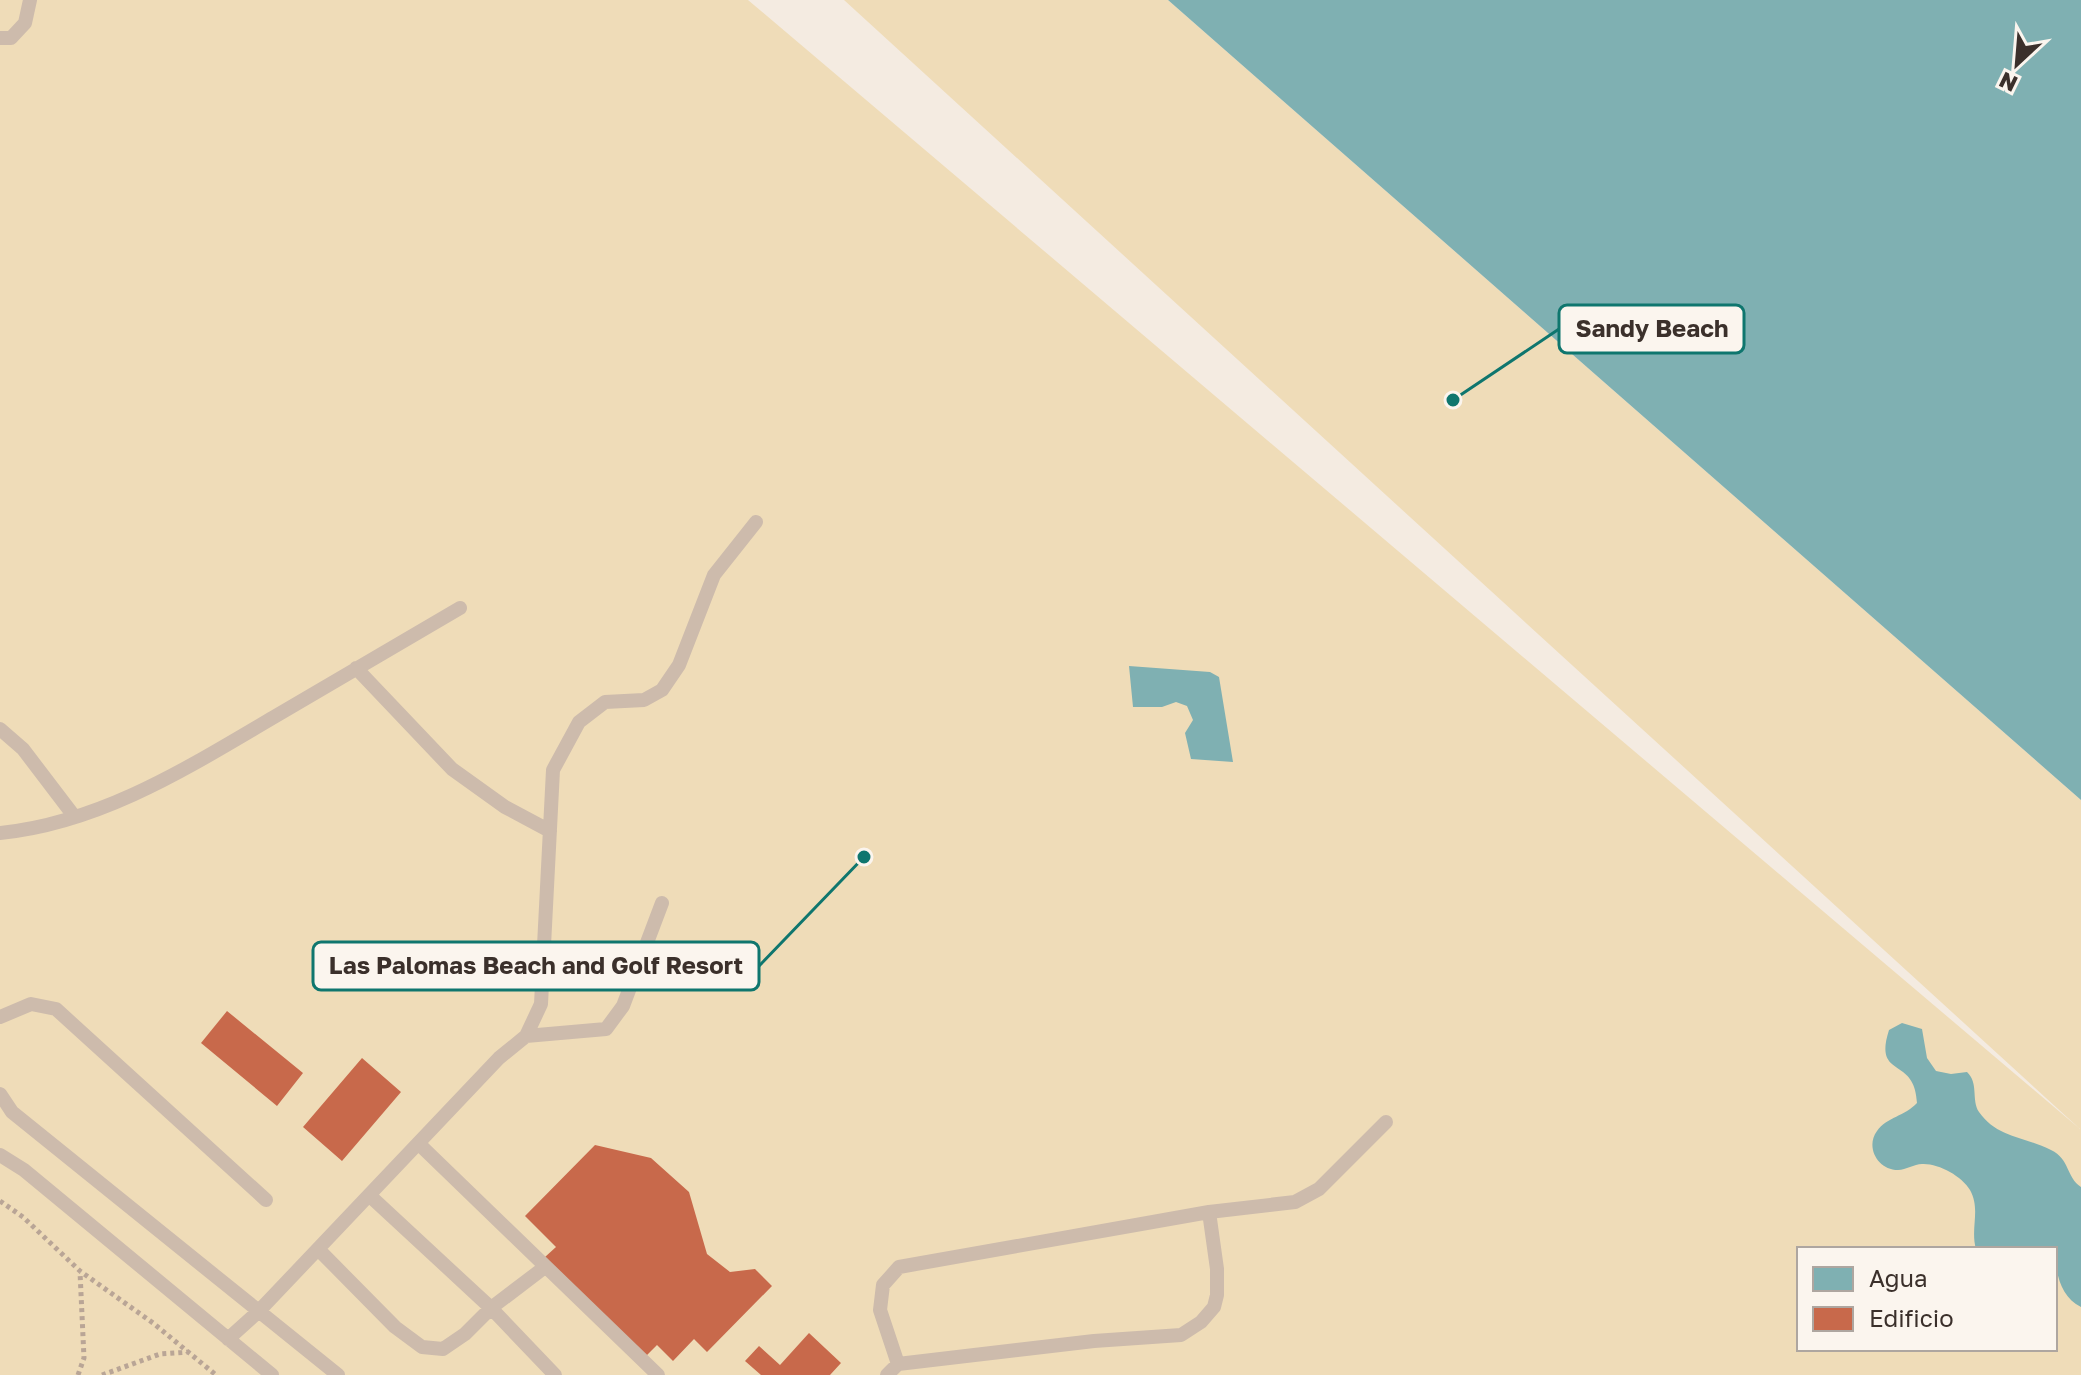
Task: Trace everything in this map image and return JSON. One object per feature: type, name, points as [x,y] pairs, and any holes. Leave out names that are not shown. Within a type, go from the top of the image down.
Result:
[{"type":"lane","points":[[0,38],[11,38],[25,23],[30,0]]},
{"type":"lane","points":[[228,1339],[259,1311],[499,1058],[526,1036],[541,1004],[553,770],[579,722],[605,702],[644,700],[662,690],[679,665],[714,575],[756,522]]},
{"type":"lane","points":[[0,833],[22,831],[117,804],[208,755],[460,608]]},
{"type":"lane","points":[[356,668],[452,769],[505,807],[550,831]]},
{"type":"lane","points":[[0,729],[23,749],[74,816]]},
{"type":"lane","points":[[526,1036],[606,1029],[623,1006],[662,903]]},
{"type":"lane","points":[[0,1017],[31,1004],[56,1009],[266,1200]]},
{"type":"lane","points":[[0,1094],[12,1112],[338,1375]]},
{"type":"lane","points":[[898,1364],[880,1310],[883,1285],[899,1267],[1209,1212],[1295,1202],[1319,1189],[1386,1122]]},
{"type":"lane","points":[[419,1144],[647,1372]]},
{"type":"lane","points":[[0,1155],[24,1170],[272,1375]]},
{"type":"lane","points":[[369,1195],[491,1308],[555,1375]]},
{"type":"lane","points":[[887,1375],[898,1364],[1094,1341],[1181,1335],[1201,1322],[1214,1307],[1217,1295],[1217,1269],[1209,1212]]},
{"type":"lane","points":[[318,1249],[395,1327],[422,1347],[443,1349],[545,1267]]},
{"type":"path","points":[[0,1201],[23,1217],[80,1271],[153,1323],[216,1375]]},
{"type":"path","points":[[78,1375],[84,1358],[80,1271]]},
{"type":"path","points":[[102,1375],[160,1354],[188,1352]]},
{"type":"sand","points":[[0,0],[748,0],[2080,1129],[844,0],[1168,0],[2081,800],[2081,1375],[0,1375]]},
{"type":"water","points":[[1168,0],[2081,0],[2081,800]]},
{"type":"water","points":[[1129,666],[1210,672],[1219,677],[1233,762],[1191,759],[1185,733],[1193,720],[1187,706],[1176,702],[1162,707],[1133,707]]},
{"type":"water","points":[[1902,1023],[1922,1029],[1927,1058],[1936,1071],[1951,1074],[1967,1072],[1971,1076],[1977,1107],[1986,1121],[2003,1132],[2057,1154],[2065,1163],[2081,1187],[2081,1307],[2068,1297],[2060,1282],[2057,1247],[1976,1247],[1973,1197],[1956,1175],[1928,1164],[1901,1170],[1891,1169],[1879,1162],[1872,1144],[1877,1131],[1917,1103],[1910,1078],[1886,1056],[1889,1030]]},
{"type":"building","points":[[227,1011],[303,1073],[277,1106],[201,1043]]},
{"type":"building","points":[[362,1058],[401,1092],[342,1161],[303,1127]]},
{"type":"building","points":[[595,1145],[651,1158],[689,1192],[707,1254],[730,1272],[755,1269],[772,1286],[707,1352],[694,1339],[673,1361],[657,1345],[646,1356],[545,1257],[556,1247],[525,1216]]},
{"type":"building","points":[[809,1333],[841,1363],[830,1375],[761,1375],[745,1361],[759,1346],[780,1365]]},
{"type":"place","name":"Sandy Beach","points":[[1453,400]]},
{"type":"place","name":"Las Palomas Beach and Golf Resort","points":[[864,857]]}]
